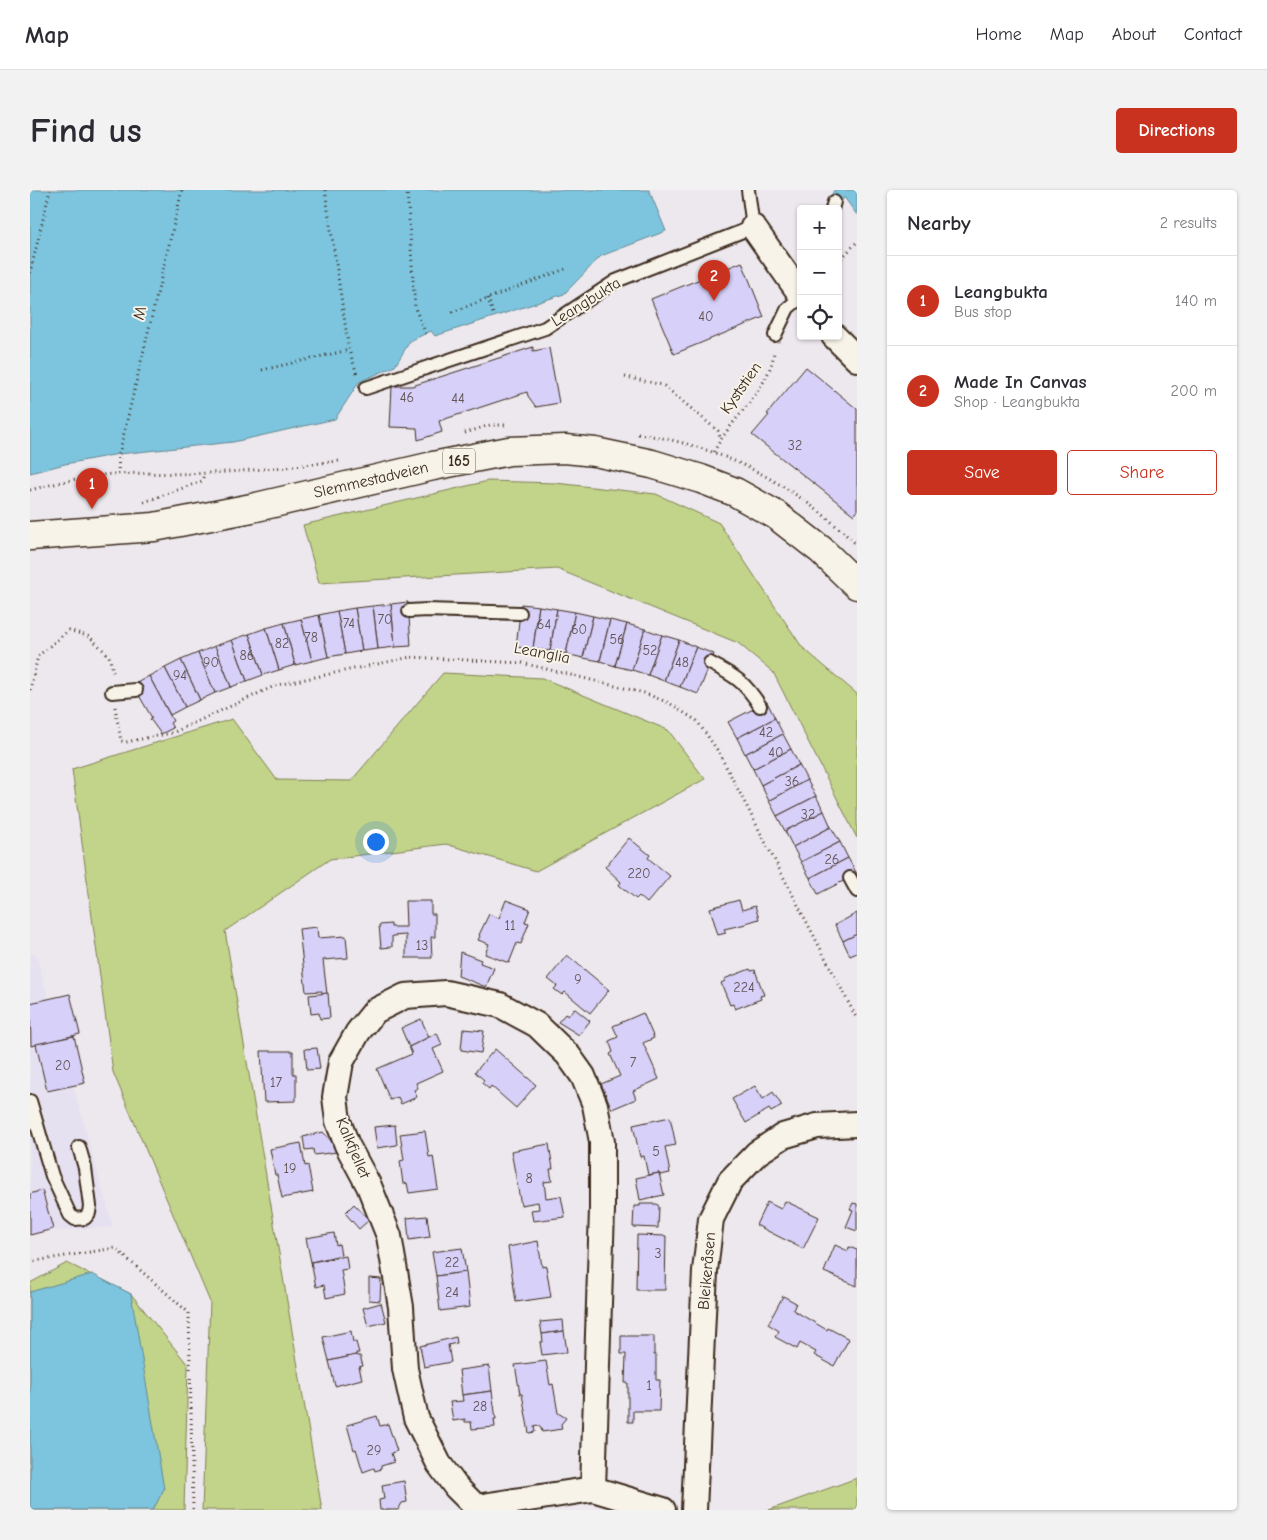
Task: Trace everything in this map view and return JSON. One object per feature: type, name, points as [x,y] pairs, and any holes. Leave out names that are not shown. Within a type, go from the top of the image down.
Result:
[{"type":"main road","name":"Slemmestadveien","points":[[30,536],[154,527],[252,508],[433,466],[509,451],[565,449],[595,452],[652,464],[735,492],[776,515],[821,550],[857,585]]},
{"type":"street","points":[[753,227],[800,295]]},
{"type":"street","points":[[838,340],[857,359]]},
{"type":"street","name":"Kalkfjellet","points":[[593,1489],[602,1210],[602,1142],[595,1105],[583,1076],[568,1055],[537,1025],[500,1005],[446,993],[405,996],[375,1011],[358,1032],[341,1062],[335,1097],[338,1121],[347,1144],[390,1236],[401,1307],[404,1369],[416,1418],[439,1464],[475,1508],[593,1489],[662,1510]]},
{"type":"street","name":"Bleikeråsen","points":[[694,1510],[705,1271],[711,1219],[730,1181],[757,1153],[783,1136],[816,1126],[857,1124]]},
{"type":"lane","points":[[748,190],[753,227]]},
{"type":"lane","name":"Leangbukta","points":[[363,385],[545,328],[616,281],[753,227]]},
{"type":"lane","points":[[775,335],[788,308],[797,300]]},
{"type":"lane","points":[[409,611],[520,613]]},
{"type":"lane","points":[[710,663],[734,675],[749,690],[760,706]]},
{"type":"lane","points":[[112,692],[136,690]]},
{"type":"lane","points":[[850,878],[857,891]]},
{"type":"lane","points":[[30,1102],[52,1176],[70,1215],[75,1218],[85,1218],[89,1213],[90,1206],[85,1168],[79,1147]]},
{"type":"path","points":[[30,273],[50,190]]},
{"type":"path","name":"M","points":[[118,474],[118,461],[182,190]]},
{"type":"path","points":[[325,190],[349,350],[363,385]]},
{"type":"path","points":[[407,190],[415,308],[426,334]]},
{"type":"path","points":[[842,258],[857,242]]},
{"type":"path","points":[[452,312],[568,268]]},
{"type":"path","points":[[488,298],[494,317]]},
{"type":"path","name":"Kyststien","points":[[714,452],[720,437],[756,392],[773,364],[775,335]]},
{"type":"path","points":[[262,370],[349,350]]},
{"type":"path","points":[[625,378],[663,385],[718,431],[720,437]]},
{"type":"path","points":[[134,503],[144,502],[202,481],[204,474]]},
{"type":"path","points":[[30,690],[38,656],[69,630],[90,637],[109,656],[114,672],[112,692]]},
{"type":"path","name":"Leanglia","points":[[112,692],[121,741],[126,742],[172,733],[276,685],[411,658],[522,663],[644,693],[669,703],[697,721],[718,751],[857,1019]]},
{"type":"path","points":[[30,1259],[35,1261],[115,1248],[189,1313],[193,1510]]},
{"type":"shaded area","points":[[30,954],[36,954],[113,1227],[30,1233]]},
{"type":"green space","points":[[488,481],[555,483],[656,494],[719,523],[802,647],[857,694],[857,838],[773,672],[738,643],[557,569],[319,583],[303,525]]},
{"type":"green space","points":[[443,673],[542,678],[668,730],[705,779],[536,871],[446,844],[330,859],[225,931],[322,1510],[202,1510],[210,1302],[113,1072],[72,769],[232,719],[277,780],[351,781]]},
{"type":"green space","points":[[67,1263],[131,1294],[188,1365],[184,1510],[30,1510],[30,1283]]},
{"type":"green space","points":[[857,1478],[857,1510],[769,1510]]},
{"type":"water","points":[[30,190],[649,190],[666,231],[601,256],[564,294],[435,336],[431,331],[410,341],[395,366],[359,382],[335,419],[233,442],[119,454],[30,473]]},
{"type":"water","points":[[834,190],[857,190],[857,215],[844,197],[840,204],[829,201]]},
{"type":"water","points":[[92,1274],[131,1294],[164,1489],[153,1510],[30,1510],[30,1292]]},
{"type":"building","points":[[742,262],[764,317],[674,354],[651,299]]},
{"type":"building","points":[[533,347],[533,351],[549,348],[559,403],[536,407],[527,392],[439,421],[442,432],[418,440],[417,428],[390,427],[392,386],[412,386]]},
{"type":"building","points":[[806,367],[857,409],[857,512],[854,515],[752,435]]},
{"type":"building","points":[[408,602],[411,646],[395,647],[391,604]]},
{"type":"building","points":[[391,604],[395,647],[378,649],[373,606]]},
{"type":"building","points":[[521,604],[539,606],[533,649],[516,647]]},
{"type":"building","points":[[373,606],[378,649],[362,651],[355,608]]},
{"type":"building","points":[[539,606],[557,609],[550,651],[533,649]]},
{"type":"building","points":[[355,608],[362,651],[345,654],[337,611]]},
{"type":"building","points":[[557,609],[575,612],[566,654],[550,651]]},
{"type":"building","points":[[337,611],[345,654],[328,657],[319,615]]},
{"type":"building","points":[[575,612],[593,616],[583,658],[566,654]]},
{"type":"building","points":[[319,615],[328,657],[312,661],[301,619]]},
{"type":"building","points":[[593,616],[610,620],[600,661],[583,658]]},
{"type":"building","points":[[301,619],[312,661],[295,665],[284,623]]},
{"type":"building","points":[[610,620],[627,624],[615,666],[600,661]]},
{"type":"building","points":[[284,623],[295,665],[279,670],[266,628]]},
{"type":"building","points":[[627,624],[645,629],[632,670],[615,666]]},
{"type":"building","points":[[266,628],[279,670],[263,675],[249,634]]},
{"type":"building","points":[[645,629],[662,635],[648,675],[632,670]]},
{"type":"building","points":[[249,634],[263,675],[247,681],[232,640]]},
{"type":"building","points":[[662,635],[679,640],[664,681],[648,675]]},
{"type":"building","points":[[232,640],[247,681],[231,687],[215,646]]},
{"type":"building","points":[[679,640],[696,647],[680,687],[664,681]]},
{"type":"building","points":[[215,646],[231,687],[215,693],[198,653]]},
{"type":"building","points":[[696,647],[714,654],[698,694],[680,687]]},
{"type":"building","points":[[198,653],[215,693],[200,700],[181,660]]},
{"type":"building","points":[[181,660],[200,700],[185,707],[165,668]]},
{"type":"building","points":[[165,668],[185,707],[170,715],[149,676]]},
{"type":"building","points":[[149,676],[173,721],[170,723],[173,728],[161,734],[150,719],[152,718],[133,685]]},
{"type":"building","points":[[767,702],[775,718],[737,738],[728,722]]},
{"type":"building","points":[[775,718],[783,734],[745,754],[737,738]]},
{"type":"building","points":[[783,734],[791,749],[753,769],[745,754]]},
{"type":"building","points":[[791,749],[799,765],[761,785],[753,769]]},
{"type":"building","points":[[799,765],[807,780],[769,801],[761,785]]},
{"type":"building","points":[[807,780],[816,796],[777,816],[769,801]]},
{"type":"building","points":[[816,796],[824,811],[785,831],[777,816]]},
{"type":"building","points":[[824,811],[831,827],[793,847],[785,831]]},
{"type":"building","points":[[831,827],[840,842],[801,862],[793,847]]},
{"type":"building","points":[[629,838],[650,855],[648,858],[670,876],[647,903],[639,896],[636,899],[619,885],[621,882],[605,867]]},
{"type":"building","points":[[840,842],[848,858],[810,878],[801,862]]},
{"type":"building","points":[[848,858],[857,874],[818,894],[810,878]]},
{"type":"building","points":[[506,900],[530,909],[525,922],[529,923],[521,944],[517,943],[509,963],[485,954],[489,944],[478,940],[489,914],[499,918]]},
{"type":"building","points":[[739,900],[742,910],[755,906],[759,919],[724,929],[726,933],[718,935],[710,908]]},
{"type":"building","points":[[405,901],[431,901],[431,914],[435,914],[435,937],[431,937],[432,958],[406,958],[406,935],[392,936],[392,947],[381,948],[379,925],[391,924],[391,927],[406,927]]},
{"type":"building","points":[[857,913],[857,934],[843,941],[835,925]]},
{"type":"building","points":[[317,927],[318,938],[346,936],[348,958],[323,960],[327,994],[322,994],[322,991],[306,992],[299,929]]},
{"type":"building","points":[[857,934],[857,953],[850,956],[843,941]]},
{"type":"building","points":[[460,952],[481,960],[480,963],[494,968],[486,987],[458,976]]},
{"type":"building","points":[[567,955],[609,990],[590,1013],[565,992],[562,995],[554,989],[557,986],[548,979]]},
{"type":"building","points":[[750,969],[751,971],[755,970],[764,995],[760,996],[761,999],[735,1009],[733,1004],[730,1005],[721,983],[725,981],[724,979]]},
{"type":"building","points":[[328,993],[330,1018],[320,1019],[319,1013],[311,1014],[309,995]]},
{"type":"building","points":[[70,994],[80,1034],[31,1046],[30,1003]]},
{"type":"building","points":[[574,1008],[590,1021],[579,1035],[558,1022],[565,1014],[568,1016]]},
{"type":"building","points":[[643,1013],[654,1038],[643,1043],[659,1079],[633,1091],[636,1099],[612,1109],[601,1084],[620,1076],[610,1054],[613,1052],[609,1041],[618,1037],[613,1026]]},
{"type":"building","points":[[421,1019],[429,1037],[409,1047],[401,1028]]},
{"type":"building","points":[[463,1029],[484,1031],[481,1053],[461,1050]]},
{"type":"building","points":[[437,1033],[442,1045],[433,1049],[443,1071],[416,1083],[418,1088],[414,1090],[417,1097],[401,1104],[398,1097],[390,1100],[377,1069],[412,1054],[409,1047]]},
{"type":"building","points":[[74,1036],[85,1083],[47,1091],[36,1044]]},
{"type":"building","points":[[317,1048],[320,1069],[307,1070],[305,1049]]},
{"type":"building","points":[[495,1049],[536,1085],[516,1108],[491,1086],[489,1089],[482,1083],[484,1080],[475,1072]]},
{"type":"building","points":[[261,1051],[293,1051],[293,1074],[296,1074],[296,1101],[264,1102]]},
{"type":"building","points":[[755,1086],[763,1099],[773,1092],[782,1106],[771,1112],[769,1109],[746,1123],[732,1099]]},
{"type":"building","points":[[670,1117],[676,1145],[665,1147],[670,1173],[648,1175],[644,1156],[640,1157],[633,1125]]},
{"type":"building","points":[[395,1125],[397,1145],[377,1148],[374,1127]]},
{"type":"building","points":[[425,1131],[429,1157],[433,1156],[438,1189],[409,1193],[407,1183],[403,1184],[400,1161],[404,1160],[400,1134]]},
{"type":"building","points":[[323,1132],[336,1146],[337,1152],[314,1155],[313,1149],[305,1150],[303,1137]]},
{"type":"building","points":[[301,1143],[305,1166],[308,1165],[313,1192],[282,1198],[270,1149]]},
{"type":"building","points":[[549,1144],[553,1169],[550,1169],[552,1181],[544,1182],[546,1198],[561,1196],[565,1217],[533,1221],[531,1210],[539,1209],[538,1202],[521,1205],[511,1151]]},
{"type":"building","points":[[659,1173],[664,1195],[640,1200],[636,1178]]},
{"type":"building","points":[[42,1190],[53,1229],[30,1235],[30,1194]]},
{"type":"building","points":[[785,1201],[819,1217],[803,1249],[756,1225],[767,1202],[781,1209]]},
{"type":"building","points":[[853,1203],[857,1204],[857,1231],[846,1227],[853,1210],[850,1209]]},
{"type":"building","points":[[354,1204],[369,1220],[359,1229],[345,1213]]},
{"type":"building","points":[[640,1204],[657,1204],[659,1207],[658,1228],[633,1227],[634,1206],[640,1206]]},
{"type":"building","points":[[427,1216],[430,1237],[409,1240],[407,1218]]},
{"type":"building","points":[[334,1233],[336,1245],[339,1244],[341,1255],[311,1262],[306,1238]]},
{"type":"building","points":[[637,1235],[666,1236],[665,1290],[636,1290]]},
{"type":"building","points":[[538,1241],[542,1267],[546,1266],[551,1297],[516,1302],[508,1247]]},
{"type":"building","points":[[835,1245],[848,1251],[849,1247],[857,1250],[857,1286],[824,1272]]},
{"type":"building","points":[[462,1248],[466,1272],[436,1276],[432,1252]]},
{"type":"building","points":[[346,1256],[348,1269],[341,1270],[345,1294],[326,1298],[324,1285],[316,1287],[311,1262]]},
{"type":"building","points":[[466,1272],[470,1307],[440,1311],[436,1276]]},
{"type":"building","points":[[369,1278],[381,1279],[380,1301],[369,1300]]},
{"type":"building","points":[[783,1296],[796,1303],[793,1310],[827,1330],[828,1328],[849,1339],[834,1366],[814,1355],[816,1352],[800,1343],[797,1349],[775,1337],[779,1331],[768,1324]]},
{"type":"building","points":[[381,1303],[386,1322],[368,1326],[363,1308]]},
{"type":"building","points":[[563,1320],[564,1331],[542,1334],[540,1322]]},
{"type":"building","points":[[351,1331],[353,1342],[356,1342],[359,1353],[329,1361],[323,1337]]},
{"type":"building","points":[[564,1331],[567,1352],[542,1355],[540,1342],[543,1342],[542,1334]]},
{"type":"building","points":[[621,1336],[654,1336],[656,1380],[660,1380],[659,1411],[633,1411],[633,1422],[628,1422],[628,1383],[625,1383],[626,1354],[621,1354]]},
{"type":"building","points":[[456,1337],[457,1343],[448,1345],[451,1362],[424,1367],[420,1346]]},
{"type":"building","points":[[356,1355],[360,1356],[363,1366],[359,1367],[362,1379],[335,1386],[329,1361]]},
{"type":"building","points":[[546,1361],[550,1385],[553,1384],[558,1413],[566,1418],[561,1424],[562,1429],[542,1432],[541,1428],[537,1425],[534,1426],[535,1432],[529,1433],[515,1365]]},
{"type":"building","points":[[489,1366],[492,1391],[462,1395],[459,1370]]},
{"type":"building","points":[[492,1391],[496,1419],[494,1419],[495,1427],[472,1429],[471,1422],[465,1422],[465,1419],[453,1421],[450,1402],[463,1401],[462,1395]]},
{"type":"building","points":[[377,1416],[380,1426],[388,1424],[397,1451],[391,1453],[394,1462],[381,1466],[381,1469],[375,1471],[374,1468],[363,1472],[347,1425]]},
{"type":"building","points":[[404,1481],[407,1502],[402,1503],[398,1510],[380,1510],[379,1500],[384,1499],[382,1485]]},
{"type":"place","name":"Made In Canvas","points":[[714,301]]},
{"type":"place","name":"Leangbukta","points":[[92,509]]}]
